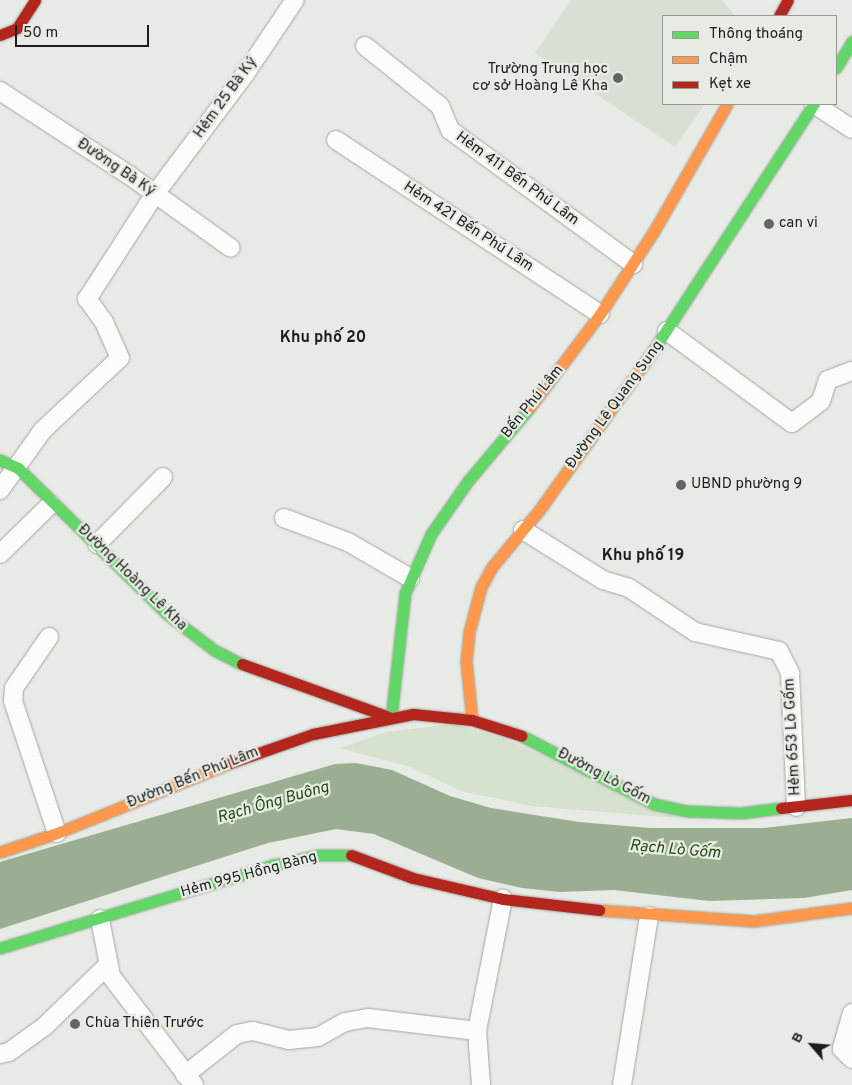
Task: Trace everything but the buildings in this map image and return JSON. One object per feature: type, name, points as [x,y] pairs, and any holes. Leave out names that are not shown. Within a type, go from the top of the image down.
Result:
[{"type":"street","points":[[0,35],[17,28],[35,0]]},
{"type":"street","name":"Hẻm 25 Bà Ký","points":[[18,468],[43,430],[120,358],[104,322],[88,299],[155,194],[245,74],[295,0]]},
{"type":"street","points":[[779,15],[788,0]]},
{"type":"street","points":[[837,66],[852,41]]},
{"type":"street","name":"Hẻm 411 Bến Phú Lâm","points":[[365,46],[440,106],[450,130],[633,264]]},
{"type":"street","name":"Đường Bà Ký","points":[[0,91],[155,194],[230,248]]},
{"type":"street","name":"Bến Phú Lâm","points":[[391,718],[402,607],[410,578],[437,524],[600,314],[633,264],[726,105]]},
{"type":"street","name":"Đường Lê Quang Sung","points":[[472,720],[466,661],[469,632],[481,587],[492,567],[523,530],[667,331],[813,105]]},
{"type":"street","points":[[816,105],[852,129]]},
{"type":"street","name":"Hẻm 421 Bến Phú Lâm","points":[[336,140],[600,314]]},
{"type":"street","points":[[667,331],[792,422],[821,401],[828,380],[852,371]]},
{"type":"street","name":"Đường Hoàng Lê Kha","points":[[0,460],[18,468],[51,504],[97,544],[167,614],[214,650],[244,665],[391,718]]},
{"type":"street","points":[[0,490],[18,468]]},
{"type":"street","points":[[97,544],[163,477]]},
{"type":"street","points":[[0,554],[51,504]]},
{"type":"street","points":[[284,518],[348,542],[410,578]]},
{"type":"street","name":"Hẻm 653 Lò Gốm","points":[[523,530],[604,580],[629,588],[694,632],[779,651],[790,673],[796,807]]},
{"type":"street","points":[[49,637],[14,688],[13,701],[57,833]]},
{"type":"street","name":"Đường Lò Gốm","points":[[391,718],[414,714],[472,720],[534,740],[654,804],[709,813],[796,807],[852,800]]},
{"type":"street","name":"Đường Bến Phú Lâm","points":[[0,852],[57,833],[267,748],[313,734],[391,718]]},
{"type":"street","name":"Hẻm 995 Hồng Bàng","points":[[0,948],[274,865],[318,855],[347,854],[413,878],[503,899],[649,916],[754,921],[825,914],[852,908]]},
{"type":"street","points":[[482,1085],[477,1031],[503,899]]},
{"type":"street","points":[[622,1085],[649,916]]},
{"type":"street","points":[[100,919],[108,965],[133,1007],[156,1031],[190,1080],[238,1034],[253,1032],[289,1040],[318,1037],[345,1022],[368,1018],[477,1031]]},
{"type":"street","points":[[0,1054],[9,1052],[45,1026],[108,965]]},
{"type":"street","points":[[852,1013],[842,1049],[852,1059]]},
{"type":"shaded area","name":"Trường Trung học cơ sở Hoàng Lê Kha","points":[[571,0],[722,0],[734,15],[662,15],[662,105],[704,105],[675,147],[535,53]]},
{"type":"shaded area","points":[[452,724],[504,738],[678,818],[531,806],[461,791],[410,767],[340,748],[386,732]]},
{"type":"water","points":[[356,763],[392,770],[450,796],[491,808],[579,822],[650,828],[764,828],[852,818],[852,890],[804,898],[709,901],[614,890],[560,892],[522,888],[478,878],[374,834],[336,829],[268,843],[0,929],[0,862],[335,764]]},
{"type":"traffic: fast","points":[[837,66],[852,41]]},
{"type":"traffic: fast","points":[[654,349],[813,105]]},
{"type":"traffic: fast","points":[[391,718],[405,593],[431,534],[468,481],[530,407]]},
{"type":"traffic: fast","points":[[0,460],[18,468],[167,614],[214,650],[242,664]]},
{"type":"traffic: fast","points":[[522,736],[654,804],[688,811],[741,813],[781,808]]},
{"type":"traffic: fast","points":[[0,948],[274,865],[318,855],[351,855]]},
{"type":"traffic: slow","points":[[530,407],[600,314],[654,231],[726,105]]},
{"type":"traffic: slow","points":[[472,720],[466,661],[469,632],[481,587],[492,567],[540,509],[654,349]]},
{"type":"traffic: slow","points":[[0,852],[57,833],[230,763]]},
{"type":"traffic: slow","points":[[599,910],[754,921],[852,908]]},
{"type":"traffic: jam","points":[[0,35],[17,28],[35,0]]},
{"type":"traffic: jam","points":[[780,15],[788,0]]},
{"type":"traffic: jam","points":[[242,664],[389,717]]},
{"type":"traffic: jam","points":[[230,763],[313,734],[413,714],[472,720],[522,736]]},
{"type":"traffic: jam","points":[[781,808],[852,800]]},
{"type":"traffic: jam","points":[[351,855],[413,878],[503,899],[599,910]]},
{"type":"place","name":"Trường Trung học cơ sở Hoàng Lê Kha","points":[[618,78]]},
{"type":"place","name":"can vi","points":[[769,224]]},
{"type":"place","name":"UBND phường 9","points":[[681,485]]},
{"type":"place","name":"Chùa Thiên Trước","points":[[75,1024]]},
{"type":"district","name":"Khu phố 20","points":[[323,338]]},
{"type":"district","name":"Khu phố 19","points":[[643,556]]},
{"type":"water label","name":"Rạch Ông Buông","points":[[273,803]]},
{"type":"water label","name":"Rạch Lò Gốm","points":[[675,850]]}]
